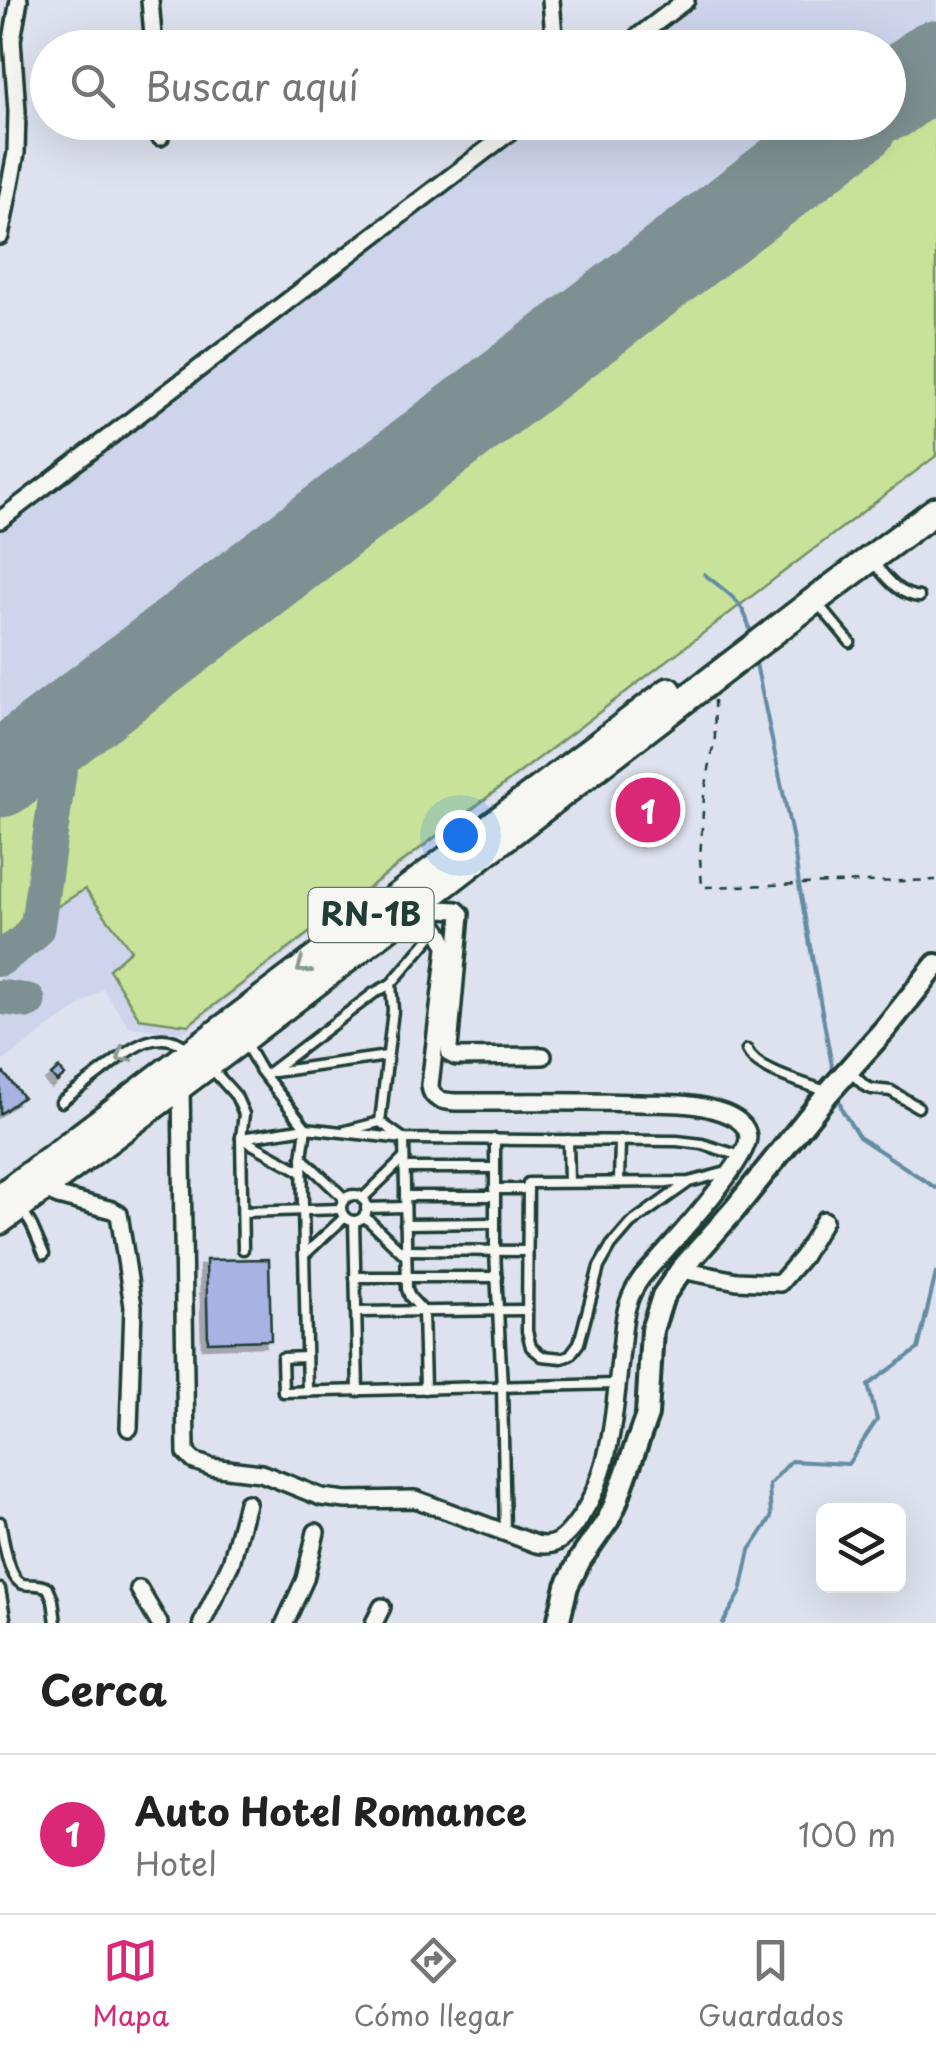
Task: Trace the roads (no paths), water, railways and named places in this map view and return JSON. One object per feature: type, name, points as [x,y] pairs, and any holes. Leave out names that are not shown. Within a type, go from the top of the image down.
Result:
[{"type":"highway","name":"RN-1B","points":[[7,1208],[754,637],[936,489]]},
{"type":"highway","name":"RN-1B","points":[[7,1208],[42,1189],[180,1085],[200,1058],[243,1039],[710,680],[754,637],[815,600],[936,510]]},
{"type":"street","points":[[0,236],[16,153],[12,40],[19,0]]},
{"type":"street","points":[[150,0],[152,30]]},
{"type":"street","points":[[551,0],[554,30]]},
{"type":"street","points":[[641,30],[665,7],[686,0]]},
{"type":"street","points":[[0,520],[499,140]]},
{"type":"street","points":[[180,1085],[186,1452],[194,1461],[211,1467],[262,1473],[321,1497],[415,1499],[550,1546],[561,1540],[578,1522],[601,1478],[631,1294],[736,1163],[746,1147],[747,1132],[732,1116],[714,1109],[654,1103],[437,1099],[430,1085],[446,957],[444,940],[431,924],[422,902]]},
{"type":"street","points":[[422,902],[461,914],[450,1054],[456,1058],[543,1056]]},
{"type":"street","points":[[558,1623],[567,1586],[608,1520],[647,1415],[654,1319],[663,1296],[936,965]]},
{"type":"street","points":[[42,1189],[120,1214],[133,1306],[129,1428]]},
{"type":"street","points":[[681,1270],[780,1283],[803,1256],[824,1220]]},
{"type":"street","points":[[202,1623],[231,1562],[247,1503]]},
{"type":"street","points":[[284,1623],[305,1579],[316,1532]]},
{"type":"street","points":[[139,1588],[160,1623]]},
{"type":"street","points":[[374,1623],[382,1606]]},
{"type":"lane","points":[[870,558],[897,590],[919,597]]},
{"type":"lane","points":[[815,600],[850,642]]},
{"type":"lane","points":[[268,1074],[391,984],[438,929]]},
{"type":"lane","points":[[380,1122],[393,1010],[391,984]]},
{"type":"lane","points":[[243,1039],[306,1128],[302,1172],[307,1391]]},
{"type":"lane","points":[[61,1102],[146,1041],[176,1040],[200,1058],[236,1096],[244,1114],[243,1248]]},
{"type":"lane","points":[[747,1050],[751,1058],[768,1070],[828,1092]]},
{"type":"lane","points":[[268,1074],[387,1056]]},
{"type":"lane","points":[[846,1073],[865,1086],[891,1091],[918,1107]]},
{"type":"lane","points":[[338,1133],[380,1122],[404,1138]]},
{"type":"lane","points":[[241,1138],[306,1128],[404,1138],[690,1141],[736,1163]]},
{"type":"lane","points":[[241,1138],[302,1172]]},
{"type":"lane","points":[[404,1138],[406,1278],[408,1295],[423,1311],[425,1389]]},
{"type":"lane","points":[[495,1139],[504,1533]]},
{"type":"lane","points":[[568,1140],[569,1182]]},
{"type":"lane","points":[[620,1140],[620,1182]]},
{"type":"lane","points":[[302,1158],[345,1199]]},
{"type":"lane","points":[[689,1182],[528,1182],[528,1340],[535,1352],[552,1358],[570,1355],[579,1342],[599,1267],[630,1224],[689,1182],[736,1163]]},
{"type":"lane","points":[[404,1164],[494,1168]]},
{"type":"lane","points":[[358,1391],[354,1221],[404,1164]]},
{"type":"lane","points":[[405,1196],[528,1190]]},
{"type":"lane","points":[[345,1199],[356,1196],[406,1253],[528,1251]]},
{"type":"lane","points":[[304,1256],[343,1213],[345,1199]]},
{"type":"lane","points":[[364,1208],[405,1207]]},
{"type":"lane","points":[[7,1208],[32,1226],[44,1254]]},
{"type":"lane","points":[[243,1212],[343,1213],[354,1221]]},
{"type":"lane","points":[[405,1224],[494,1224]]},
{"type":"lane","points":[[355,1277],[496,1277]]},
{"type":"lane","points":[[356,1312],[527,1310]]},
{"type":"lane","points":[[306,1357],[282,1358],[283,1392],[617,1384]]},
{"type":"lane","points":[[0,1522],[13,1576],[22,1584],[48,1588],[56,1623]]},
{"type":"lane","points":[[0,1589],[6,1623]]},
{"type":"waterway","points":[[704,574],[740,606],[751,635]]},
{"type":"waterway","points":[[755,659],[793,840],[834,1077]]},
{"type":"waterway","points":[[838,1096],[859,1137],[936,1188]]},
{"type":"waterway","points":[[723,1623],[741,1592],[750,1550],[771,1518],[769,1485],[791,1461],[848,1464],[877,1420],[868,1385],[918,1349],[936,1273]]},
{"type":"place","name":"Auto Hotel Romance","points":[[648,810]]}]
